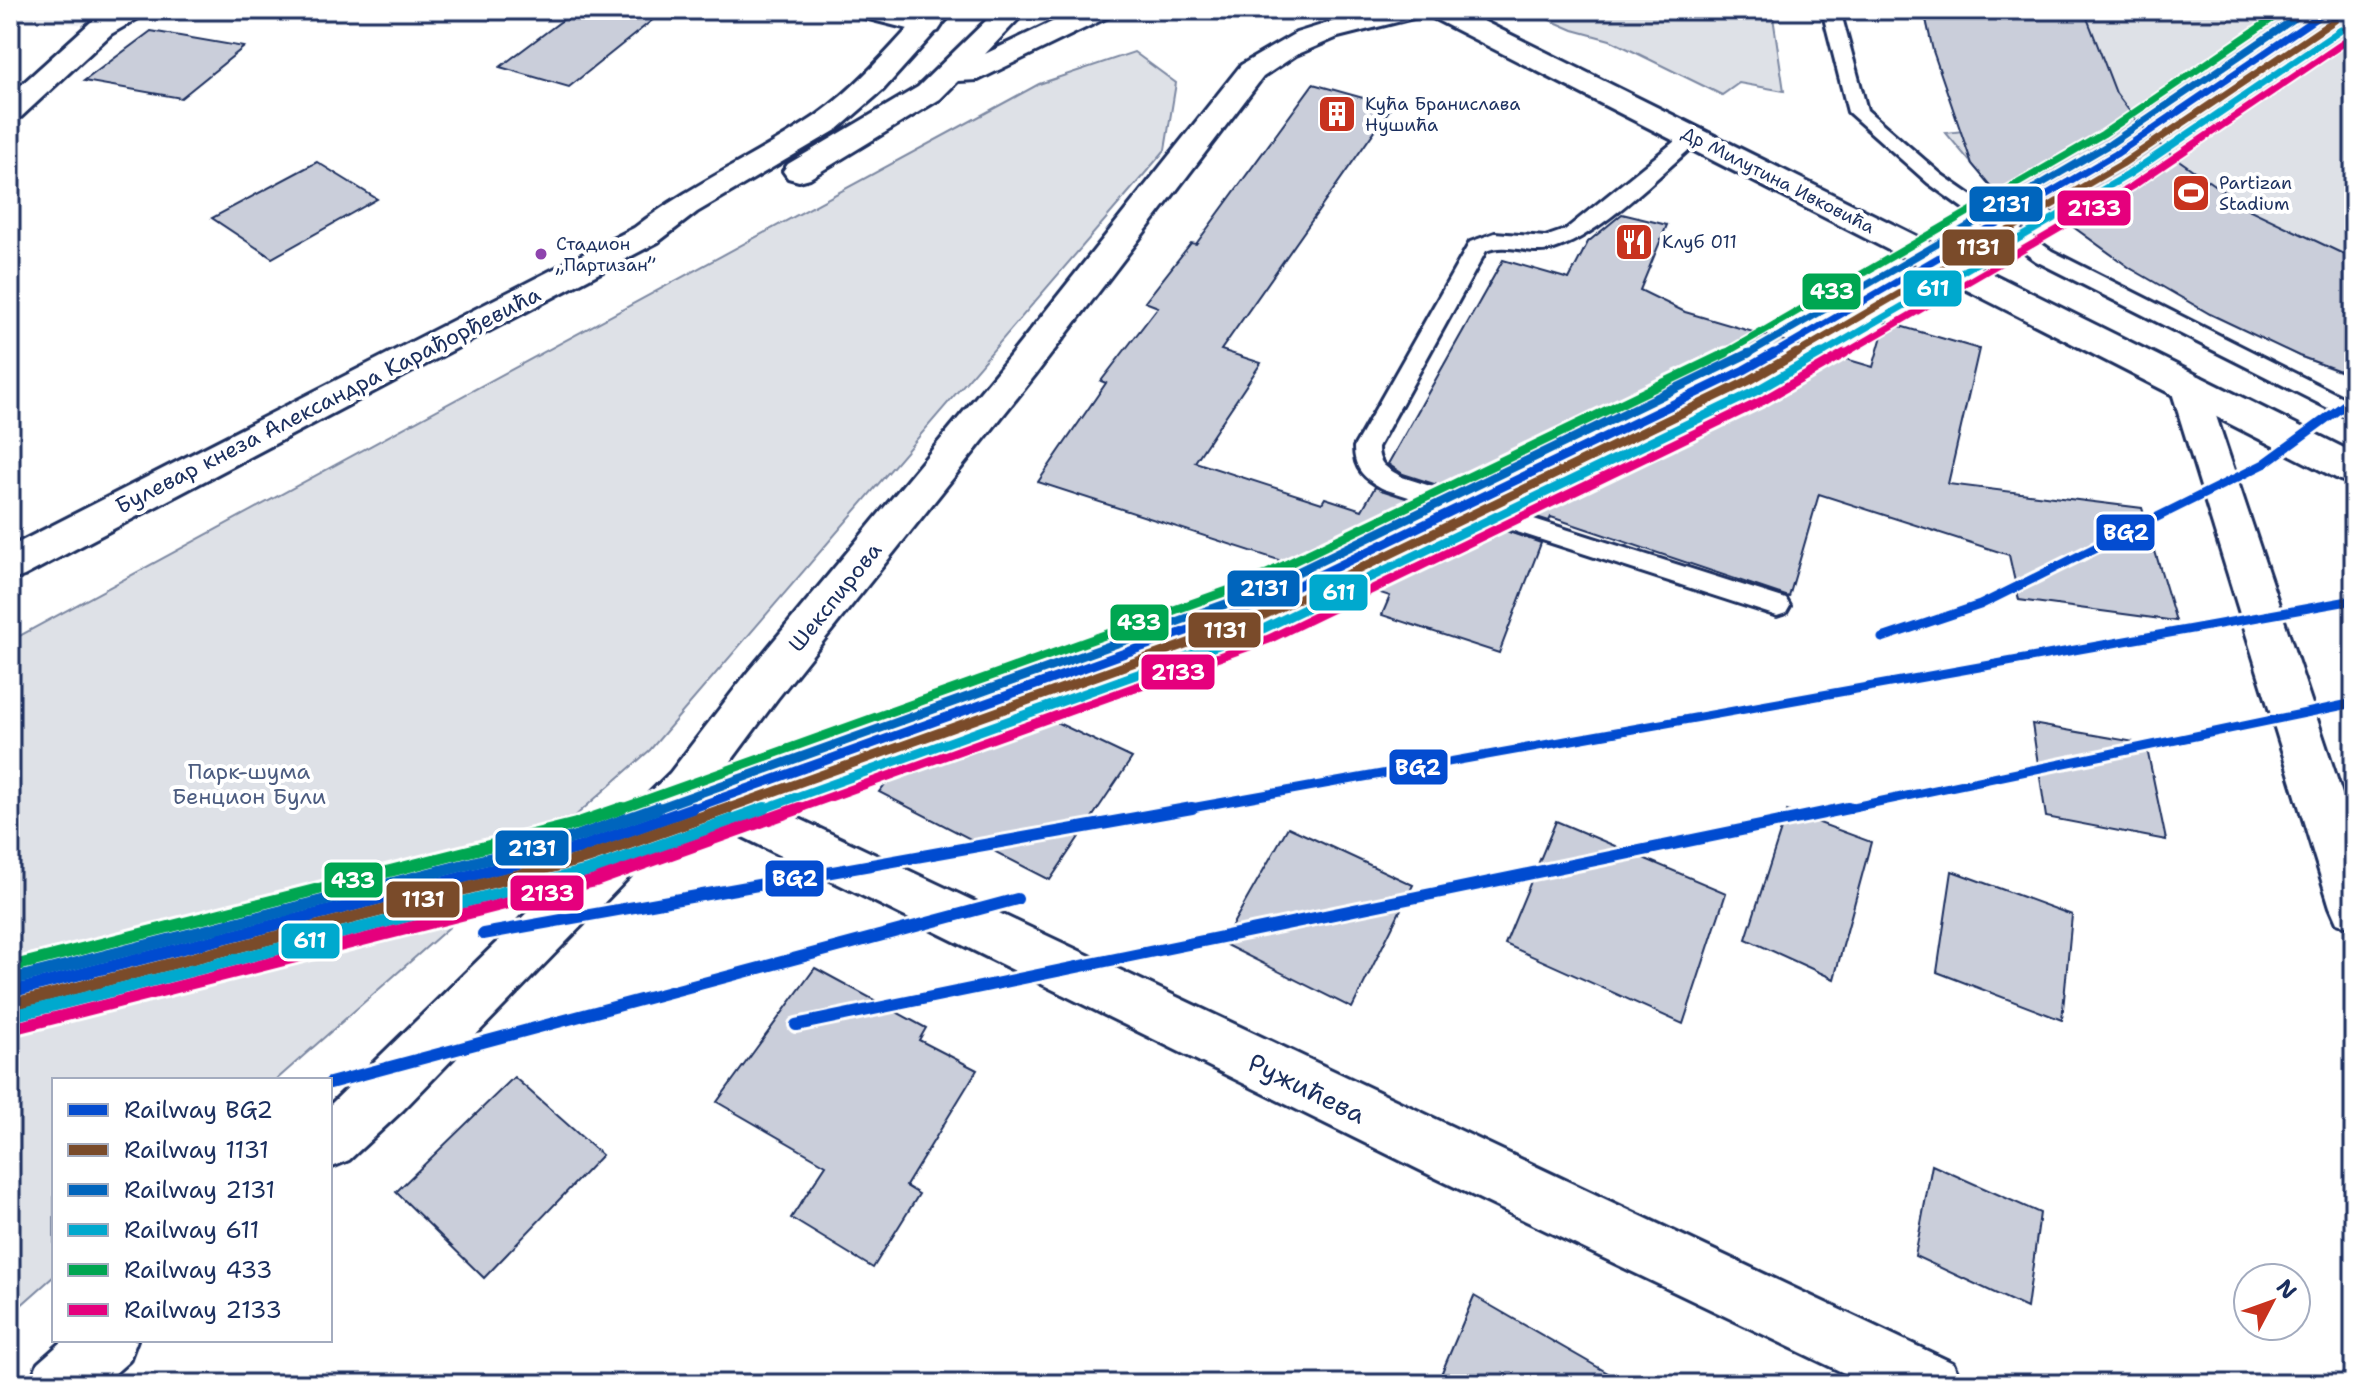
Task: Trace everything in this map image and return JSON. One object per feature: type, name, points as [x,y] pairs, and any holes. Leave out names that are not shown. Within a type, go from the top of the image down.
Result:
[{"type":"street","points":[[10,111],[101,28],[132,10]]},
{"type":"street","points":[[867,10],[934,17]]},
{"type":"street","name":"Булевар кнеза Александра Карађорђевића","points":[[646,235],[703,219],[835,152],[929,93],[1013,10]]},
{"type":"street","points":[[929,93],[1100,10]]},
{"type":"street","name":"Др Милутина Ивковића","points":[[1410,10],[1449,15],[2354,470]]},
{"type":"street","name":"Шекспирова","points":[[332,1139],[384,1092],[686,787],[762,686],[1023,365],[1252,71],[1322,24],[1360,21],[1410,10]]},
{"type":"street","name":"Булевар кнеза Александра Карађорђевића","points":[[10,565],[646,235],[685,205],[827,122],[872,84],[934,17]]},
{"type":"street","points":[[2188,386],[2354,907]]},
{"type":"street","name":"Ружићева","points":[[686,787],[1395,1130],[1932,1384]]},
{"type":"street","points":[[59,1384],[106,1342]]},
{"type":"lane","points":[[1831,10],[1858,112],[1935,179],[2044,256],[2354,413]]},
{"type":"lane","points":[[1692,137],[1573,235],[1547,244],[1495,240],[1478,247],[1366,447],[1366,461],[1375,473],[1393,483],[1777,606]]},
{"type":"shaded area","points":[[10,10],[114,10],[87,25],[10,17]]},
{"type":"green space","points":[[1527,10],[1772,10],[1784,91],[1739,83],[1722,95],[1610,40],[1573,30]]},
{"type":"green space","name":"Partizan Stadium","points":[[1924,10],[2354,10],[2354,377],[2299,356],[2130,268],[2025,192],[1998,195],[1946,133],[1972,130],[1942,73]]},
{"type":"green space","name":"Парк-шума Бенцион Були","points":[[1134,52],[1176,83],[1165,150],[650,750],[278,1078],[52,1078],[52,1278],[10,1315],[10,641],[1039,84]]},
{"type":"building","points":[[576,10],[665,10],[569,87],[500,67]]},
{"type":"building","points":[[1924,10],[2084,10],[2116,93],[2166,151],[2248,209],[2354,259],[2354,376],[2299,356],[2210,314],[2130,268],[2025,192],[1998,195],[1972,164],[1933,51]]},
{"type":"building","points":[[151,31],[244,47],[181,98],[84,81]]},
{"type":"building","points":[[1313,84],[1392,106],[1221,350],[1261,363],[1195,462],[1322,503],[1325,498],[1362,510],[1375,487],[1541,543],[1499,653],[1382,615],[1390,596],[1038,482],[1106,383],[1101,381],[1158,307],[1145,302],[1191,243],[1196,244]]},
{"type":"building","points":[[317,162],[377,199],[272,258],[212,218]]},
{"type":"building","points":[[1622,214],[1667,225],[1640,290],[1685,312],[1873,367],[1886,322],[1979,349],[1948,484],[2142,508],[2176,621],[2019,600],[2009,555],[1819,494],[1789,597],[1551,517],[1549,521],[1403,474],[1388,464],[1503,260],[1569,279],[1588,242]]},
{"type":"building","points":[[967,680],[1132,758],[1050,880],[879,792]]},
{"type":"building","points":[[2032,724],[2146,744],[2166,840],[2046,817]]},
{"type":"building","points":[[1787,811],[1871,842],[1834,979],[1746,939]]},
{"type":"building","points":[[1556,821],[1726,893],[1683,1024],[1505,944]]},
{"type":"building","points":[[1288,827],[1413,885],[1352,1008],[1222,943]]},
{"type":"building","points":[[1952,871],[2072,915],[2062,1020],[1937,972]]},
{"type":"building","points":[[815,968],[926,1028],[919,1040],[977,1070],[906,1186],[919,1194],[873,1268],[791,1218],[826,1165],[717,1102]]},
{"type":"building","points":[[514,1077],[602,1155],[484,1278],[396,1192]]},
{"type":"building","points":[[1932,1165],[2040,1213],[2027,1308],[1915,1256]]},
{"type":"building","points":[[1474,1296],[1627,1384],[1437,1384]]},
{"type":"rail line","name":"433","points":[[10,967],[576,824],[1244,585],[1733,349],[2103,134],[2285,10]]},
{"type":"rail line","name":"2131","points":[[10,980],[579,836],[1248,596],[1738,359],[2110,144],[2307,10]]},
{"type":"rail line","name":"BG2","points":[[10,992],[583,847],[1253,607],[1744,370],[2116,154],[2328,10]]},
{"type":"rail line","name":"1131","points":[[13,1004],[587,858],[1258,618],[1750,380],[2122,164],[2335,20]]},
{"type":"rail line","name":"611","points":[[16,1015],[591,870],[1263,629],[1756,391],[2128,175],[2341,30]]},
{"type":"rail line","name":"2133","points":[[19,1027],[595,881],[1269,639],[1762,401],[2134,185],[2348,40]]},
{"type":"rail line","name":"BG2","points":[[1882,638],[1980,605],[2264,464],[2354,398]]},
{"type":"rail line","name":"BG2","points":[[483,934],[2354,600]]},
{"type":"rail line","name":"BG2","points":[[796,1025],[2354,703]]},
{"type":"rail line","name":"BG2","points":[[332,1082],[1017,899]]},
{"type":"place","name":"Кућа Бранислава Нушића","points":[[1337,114]]},
{"type":"place","name":"Partizan Stadium","points":[[2191,193]]},
{"type":"place","name":"Клуб 011","points":[[1634,242]]},
{"type":"place","name":"Стадион „Партизан”","points":[[541,254]]}]
